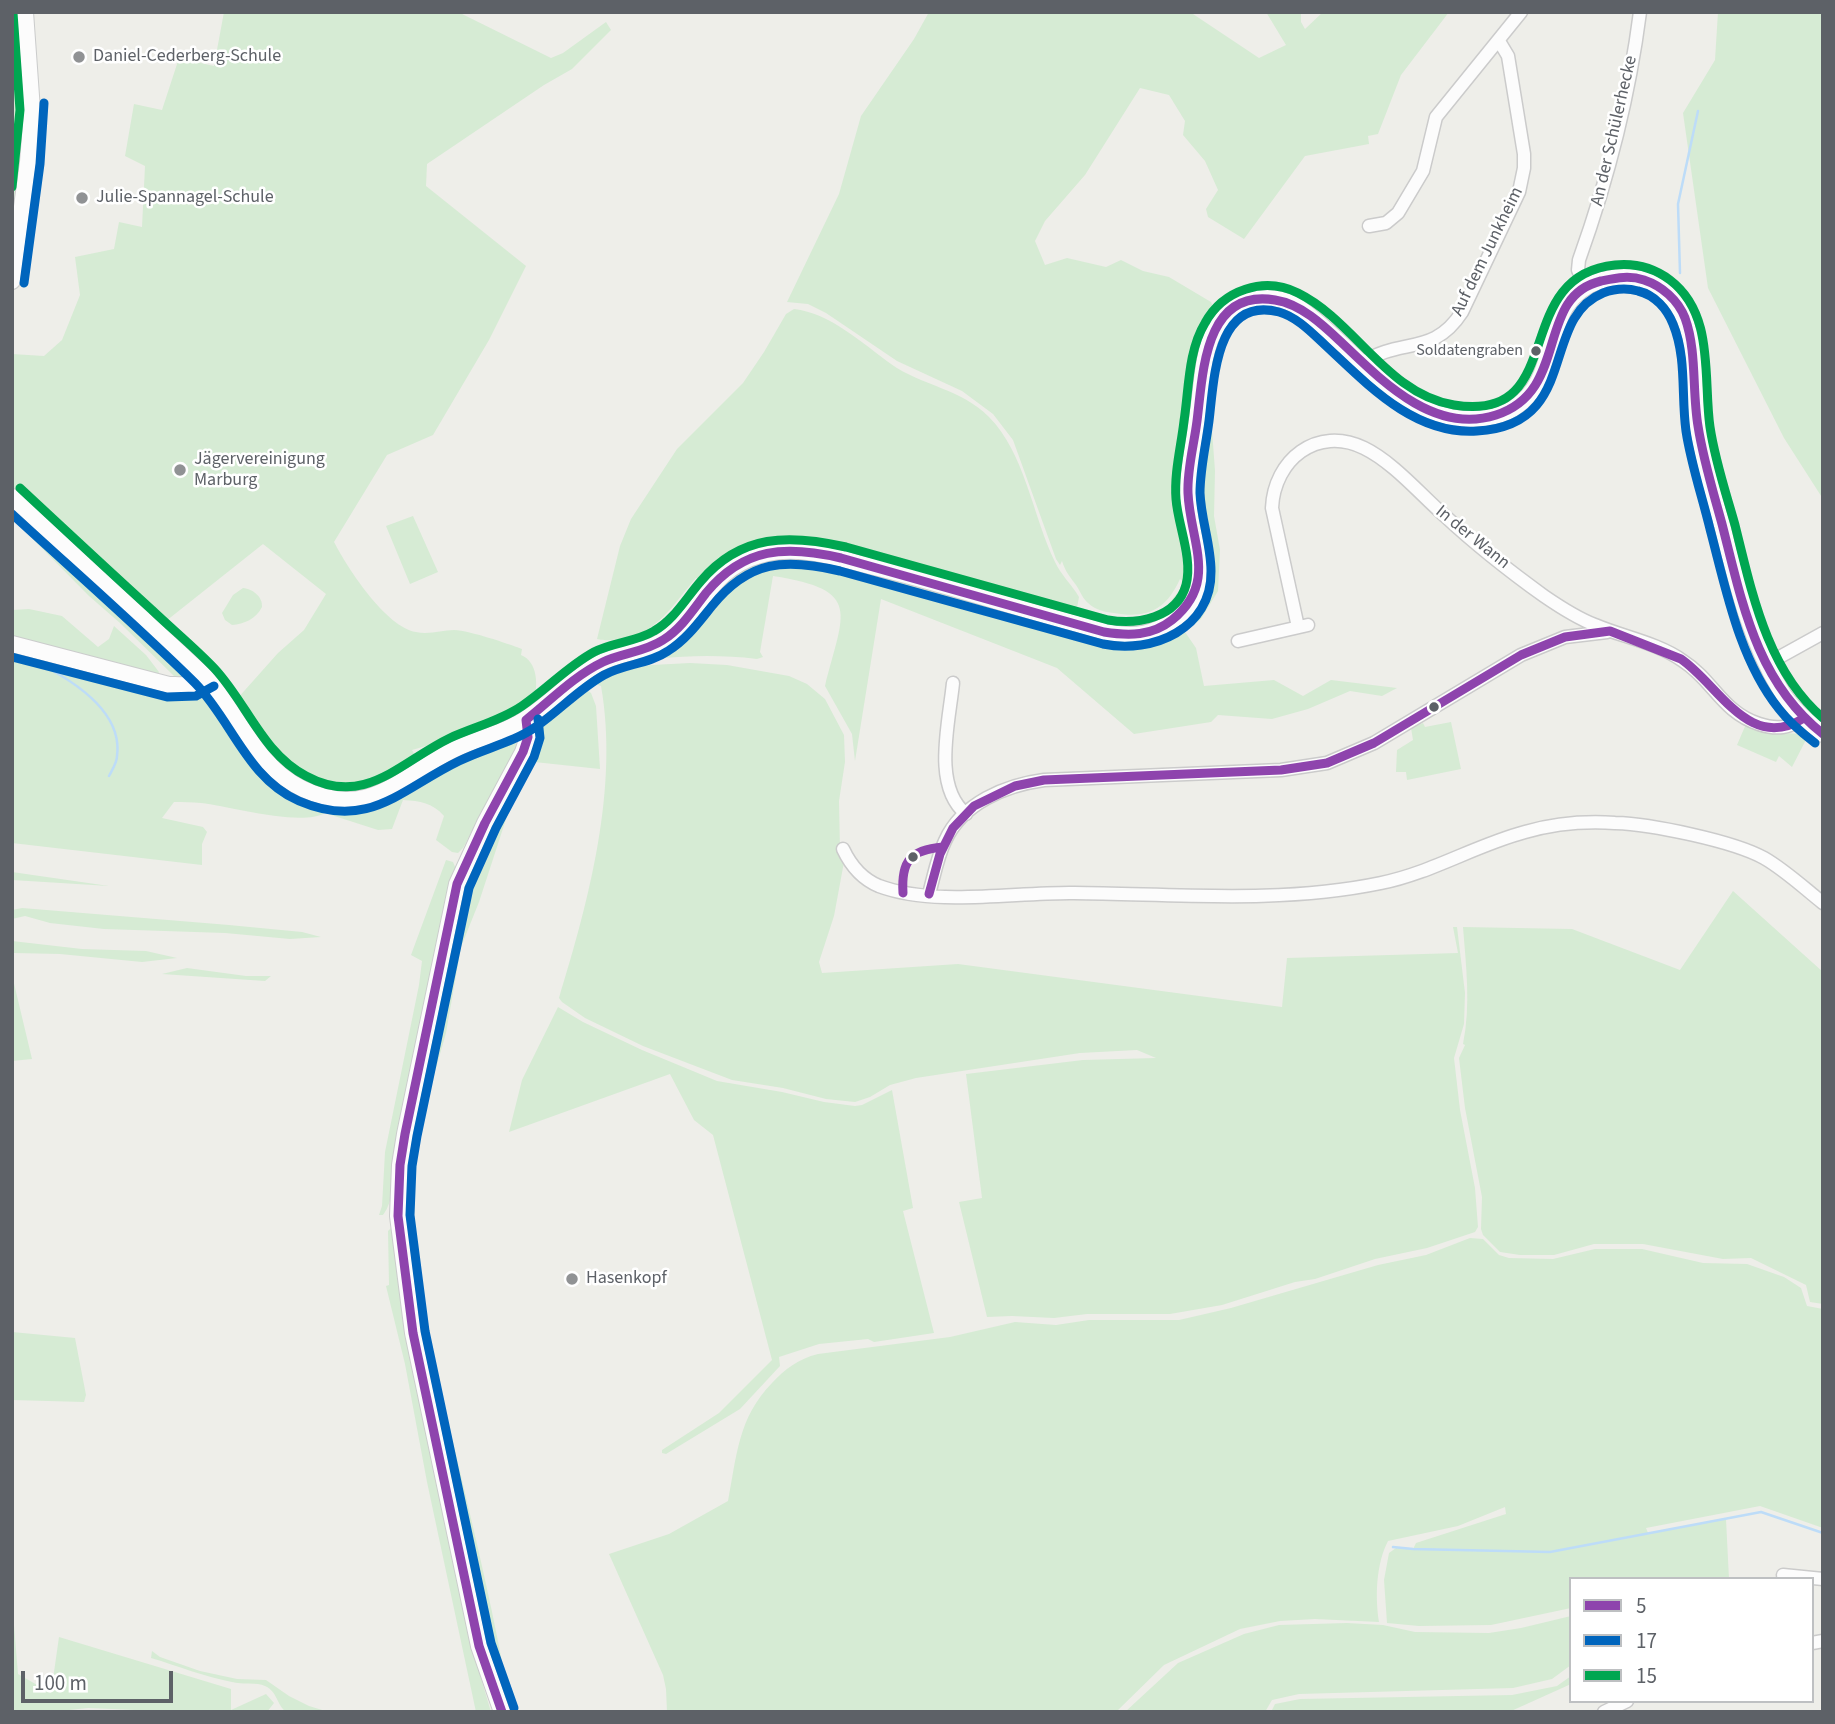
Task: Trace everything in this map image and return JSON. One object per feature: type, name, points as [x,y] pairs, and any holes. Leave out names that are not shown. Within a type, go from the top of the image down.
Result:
[{"type":"street","points":[[12,281],[32,110],[24,12]]},
{"type":"street","points":[[1369,226],[1386,223],[1398,213],[1423,171],[1436,117],[1521,12]]},
{"type":"street","name":"An der Schülerhecke","points":[[1586,287],[1578,270],[1579,260],[1609,172],[1626,100],[1640,12]]},
{"type":"street","name":"Auf dem Junkheim","points":[[1362,363],[1387,350],[1434,340],[1452,327],[1462,312],[1519,192],[1524,154],[1508,56],[1499,41]]},
{"type":"street","points":[[12,497],[206,677],[225,699],[255,747],[277,771],[300,788],[335,798],[360,800],[382,794],[451,751],[526,720],[568,685],[602,662],[663,641],[681,624],[712,584],[735,565],[758,555],[777,551],[809,552],[942,583],[1108,633],[1140,635],[1153,632],[1187,607],[1199,581],[1200,554],[1189,508],[1189,476],[1205,356],[1220,321],[1234,308],[1247,301],[1268,298],[1287,302],[1319,324],[1393,389],[1431,411],[1461,419],[1500,415],[1524,401],[1535,388],[1547,365],[1560,313],[1572,298],[1586,287],[1606,279],[1639,278],[1663,290],[1678,305],[1687,326],[1692,347],[1693,387],[1703,454],[1737,582],[1767,664],[1785,698],[1823,734]]},
{"type":"street","name":"In der Wann","points":[[1238,641],[1303,626],[1272,508],[1275,488],[1287,464],[1297,454],[1317,443],[1336,441],[1355,444],[1370,451],[1451,523],[1544,596],[1587,622],[1681,659],[1691,666],[1729,708],[1751,722],[1781,729],[1804,718]]},
{"type":"street","points":[[929,894],[945,840],[966,814],[989,797],[1008,788],[1044,780],[1281,770],[1326,762],[1374,743],[1521,654],[1565,638],[1610,631]]},
{"type":"street","points":[[1767,664],[1823,633]]},
{"type":"street","points":[[12,644],[169,685],[190,685],[201,682],[206,677]]},
{"type":"street","points":[[953,683],[946,781],[953,802],[966,814]]},
{"type":"street","points":[[502,1712],[479,1646],[413,1333],[402,1254],[398,1199],[405,1134],[457,884],[523,752],[528,737],[526,720]]},
{"type":"street","points":[[844,849],[855,869],[877,885],[903,893],[969,897],[1072,892],[1254,897],[1335,891],[1401,878],[1526,831],[1578,823],[1616,822],[1664,830],[1745,850],[1777,867],[1823,903]]},
{"type":"street","points":[[1783,1575],[1803,1577]]},
{"type":"street","points":[[1604,1712],[1623,1703]]},
{"type":"green space","points":[[12,12],[24,147],[20,182],[12,215]]},
{"type":"green space","points":[[224,12],[458,12],[551,58],[563,53],[606,22],[611,30],[572,69],[427,164],[426,186],[526,266],[489,340],[433,435],[387,455],[334,542],[369,595],[392,620],[404,628],[421,633],[449,630],[479,635],[522,649],[521,655],[527,658],[534,668],[534,701],[478,731],[412,750],[425,773],[508,737],[516,741],[516,750],[458,853],[452,852],[436,840],[444,816],[440,812],[426,804],[403,800],[392,829],[378,830],[325,813],[314,817],[282,817],[201,803],[174,802],[162,818],[203,827],[207,832],[202,844],[202,865],[12,843],[12,654],[168,694],[196,693],[209,699],[225,686],[237,699],[278,653],[304,630],[326,594],[263,544],[161,625],[12,490],[12,354],[44,356],[62,340],[80,295],[75,257],[114,249],[119,222],[142,227],[145,166],[125,156],[134,104],[162,110],[179,58],[214,66]]},
{"type":"green space","points":[[929,12],[1190,12],[1259,58],[1286,45],[1266,12],[1301,12],[1301,22],[1305,29],[1323,12],[1449,12],[1401,75],[1378,134],[1368,136],[1369,144],[1305,156],[1244,239],[1208,217],[1206,209],[1218,190],[1205,161],[1183,135],[1185,121],[1169,95],[1140,88],[1085,175],[1045,221],[1035,241],[1045,265],[1067,258],[1106,267],[1121,260],[1143,271],[1169,277],[1211,302],[1216,313],[1197,357],[1193,412],[1185,440],[1189,451],[1196,522],[1195,575],[1187,597],[1166,618],[1161,613],[1179,591],[1183,581],[1180,579],[1162,605],[1146,613],[1126,615],[1107,612],[1086,601],[1062,561],[1060,565],[1056,559],[1013,440],[993,414],[962,391],[897,361],[826,313],[808,304],[787,302],[839,194],[861,116],[914,39]]},
{"type":"green space","points":[[1718,12],[1823,12],[1823,499],[1784,438],[1708,288],[1683,113],[1715,60]]},
{"type":"green space","points":[[794,309],[820,316],[833,323],[891,364],[966,400],[989,417],[1001,432],[1020,467],[1055,562],[1079,597],[1077,608],[1093,615],[1089,623],[944,577],[813,545],[769,546],[684,612],[661,636],[624,650],[622,642],[647,633],[666,619],[699,580],[696,578],[664,616],[645,631],[620,639],[597,639],[620,546],[631,519],[677,449],[743,383],[786,314]]},
{"type":"green space","points":[[1206,413],[1211,416],[1215,471],[1214,516],[1220,550],[1218,591],[1201,619],[1185,632],[1196,648],[1204,686],[1274,680],[1303,696],[1331,680],[1397,688],[1382,696],[1350,691],[1308,709],[1272,719],[1218,715],[1211,722],[1134,734],[1057,668],[881,599],[855,761],[852,734],[825,686],[837,640],[840,609],[834,598],[822,589],[773,576],[760,652],[763,657],[683,657],[609,665],[632,657],[751,563],[781,556],[843,564],[1046,625],[1130,641],[1203,590],[1205,559],[1196,510],[1195,485]]},
{"type":"green space","points":[[12,507],[94,587],[178,660],[186,673],[183,678],[174,676],[89,596],[12,518]]},
{"type":"green space","points":[[413,516],[438,572],[410,584],[386,526]]},
{"type":"green space","points":[[243,588],[257,594],[262,607],[249,620],[232,625],[225,620],[222,613],[233,595]]},
{"type":"green space","points":[[29,609],[62,616],[98,647],[109,639],[114,626],[146,655],[159,672],[158,675],[12,637],[12,610]]},
{"type":"green space","points":[[690,663],[727,665],[789,676],[807,684],[825,699],[844,735],[845,762],[839,801],[840,850],[844,862],[834,916],[819,962],[822,973],[958,964],[1282,1007],[1287,958],[1458,953],[1453,927],[1457,927],[1465,993],[1464,1024],[1454,1058],[1460,1110],[1475,1188],[1478,1227],[1475,1232],[1222,1305],[1170,1314],[987,1317],[959,1202],[982,1198],[966,1074],[1083,1060],[1156,1058],[1137,1050],[1080,1053],[916,1078],[890,1085],[855,1102],[826,1099],[783,1088],[732,1080],[643,1046],[585,1018],[562,1002],[559,998],[581,922],[604,804],[606,725],[598,679],[603,672]]},
{"type":"green space","points":[[582,686],[591,693],[596,706],[600,769],[525,761],[479,902],[461,947],[446,1033],[412,1161],[412,1197],[407,1199],[402,1196],[404,1160],[461,884],[538,733],[563,702]]},
{"type":"green space","points":[[1451,722],[1461,769],[1407,780],[1406,772],[1396,772],[1397,750],[1413,740],[1411,728],[1423,723],[1425,727]]},
{"type":"green space","points":[[1746,724],[1778,733],[1809,734],[1792,767],[1779,756],[1776,762],[1737,745]]},
{"type":"green space","points":[[446,860],[453,862],[456,869],[394,1156],[390,1202],[383,1215],[379,1215],[382,1206],[385,1152],[422,961],[411,955]]},
{"type":"green space","points":[[12,872],[109,886],[12,880]]},
{"type":"green space","points":[[1733,891],[1823,972],[1823,1304],[1810,1302],[1806,1285],[1751,1258],[1723,1259],[1643,1244],[1594,1244],[1554,1255],[1500,1252],[1483,1235],[1481,1229],[1482,1197],[1465,1108],[1459,1058],[1465,1045],[1467,1000],[1463,927],[1572,929],[1680,970]]},
{"type":"green space","points":[[22,908],[302,932],[321,937],[290,939],[225,933],[104,929],[50,923],[25,916],[12,919],[12,910]]},
{"type":"green space","points":[[12,941],[82,949],[146,951],[177,958],[142,962],[60,954],[14,953]]},
{"type":"green space","points":[[187,968],[246,976],[271,976],[265,981],[162,974]]},
{"type":"green space","points":[[12,975],[32,1059],[12,1061]]},
{"type":"green space","points":[[558,1007],[642,1050],[717,1081],[855,1106],[892,1090],[913,1208],[903,1211],[934,1333],[874,1342],[868,1339],[819,1344],[779,1357],[780,1366],[740,1409],[666,1454],[662,1453],[662,1450],[719,1413],[772,1360],[713,1135],[694,1120],[670,1074],[509,1132],[522,1080]]},
{"type":"green space","points":[[405,1205],[412,1206],[426,1325],[499,1644],[511,1712],[507,1712],[493,1680],[422,1359]]},
{"type":"green space","points":[[392,1227],[405,1326],[470,1641],[491,1712],[476,1712],[405,1364],[386,1286],[389,1285],[388,1231]]},
{"type":"green space","points":[[1470,1238],[1483,1239],[1499,1255],[1509,1258],[1553,1259],[1595,1249],[1642,1249],[1703,1263],[1747,1264],[1784,1277],[1801,1288],[1807,1306],[1823,1309],[1823,1528],[1760,1506],[1646,1528],[1648,1533],[1726,1519],[1729,1577],[1569,1577],[1569,1608],[1491,1625],[1419,1626],[1387,1623],[1384,1580],[1389,1553],[1396,1548],[1413,1549],[1416,1543],[1506,1514],[1505,1507],[1458,1526],[1388,1541],[1381,1560],[1378,1581],[1379,1622],[1315,1619],[1280,1621],[1240,1629],[1164,1665],[1116,1712],[667,1712],[663,1675],[609,1554],[669,1534],[728,1501],[737,1453],[752,1410],[772,1383],[798,1362],[818,1354],[950,1337],[1015,1322],[1056,1325],[1089,1320],[1179,1320],[1231,1308],[1378,1265],[1426,1255]]},
{"type":"green space","points":[[12,1332],[75,1338],[86,1395],[84,1402],[12,1400]]},
{"type":"green space","points":[[1569,1616],[1569,1666],[1552,1679],[1513,1688],[1299,1694],[1272,1700],[1265,1712],[1125,1712],[1178,1663],[1244,1634],[1279,1625],[1347,1623],[1383,1625],[1415,1632],[1489,1633]]},
{"type":"green space","points":[[12,1624],[18,1674],[51,1693],[59,1637],[231,1689],[231,1710],[266,1694],[274,1703],[267,1712],[88,1708],[12,1712]]},
{"type":"green space","points":[[152,1651],[160,1657],[200,1671],[237,1679],[266,1680],[289,1696],[329,1712],[286,1712],[272,1691],[265,1686],[236,1683],[202,1674],[151,1658]]},
{"type":"green space","points":[[1569,1677],[1569,1685],[1509,1712],[1271,1712],[1275,1704],[1300,1699],[1512,1695],[1557,1686]]},
{"type":"waterway","points":[[1680,273],[1678,204],[1698,111]]},
{"type":"waterway","points":[[42,665],[82,690],[105,713],[117,740],[117,759],[109,776]]},
{"type":"waterway","points":[[1393,1547],[1550,1552],[1761,1512],[1823,1533]]},
{"type":"transit line","name":"15","points":[[12,187],[20,110],[13,13]]},
{"type":"transit line","name":"17","points":[[24,283],[40,164],[44,103]]},
{"type":"transit line","name":"15","points":[[20,488],[214,668],[266,741],[291,766],[327,785],[346,787],[381,778],[450,738],[514,711],[594,652],[654,631],[674,615],[716,566],[749,546],[767,542],[805,540],[846,547],[1108,620],[1131,621],[1154,617],[1174,605],[1186,585],[1188,564],[1177,509],[1177,470],[1195,346],[1205,323],[1222,302],[1246,289],[1258,286],[1285,288],[1318,305],[1409,387],[1430,398],[1454,405],[1490,405],[1513,393],[1528,372],[1548,319],[1561,294],[1582,275],[1615,265],[1630,265],[1651,269],[1670,280],[1684,294],[1694,310],[1704,348],[1710,427],[1715,452],[1764,629],[1788,677],[1804,699],[1823,718]]},
{"type":"transit line","name":"5","points":[[526,720],[572,681],[592,668],[610,659],[649,647],[669,636],[720,578],[735,566],[767,553],[802,552],[841,558],[1104,632],[1131,634],[1156,629],[1172,620],[1186,606],[1195,591],[1198,561],[1188,493],[1190,466],[1206,359],[1212,338],[1221,321],[1234,307],[1252,300],[1275,300],[1294,306],[1319,322],[1374,373],[1411,401],[1451,418],[1473,419],[1496,415],[1519,403],[1535,386],[1545,366],[1558,324],[1567,305],[1580,290],[1601,281],[1628,277],[1644,280],[1663,290],[1678,305],[1685,318],[1693,357],[1696,413],[1703,451],[1745,611],[1767,665],[1782,690],[1800,713],[1823,734]]},
{"type":"transit line","name":"17","points":[[12,514],[195,683],[220,714],[253,764],[281,791],[299,801],[324,809],[365,809],[384,803],[459,761],[528,732],[604,675],[653,659],[675,647],[726,591],[740,579],[769,566],[802,565],[840,571],[1103,644],[1141,645],[1159,641],[1190,622],[1202,608],[1209,591],[1211,561],[1200,493],[1202,466],[1216,365],[1230,329],[1242,316],[1258,310],[1286,314],[1304,326],[1375,391],[1413,416],[1454,430],[1477,431],[1510,424],[1532,411],[1546,392],[1571,325],[1583,306],[1603,293],[1629,289],[1644,293],[1660,303],[1670,318],[1677,337],[1691,456],[1728,599],[1744,646],[1765,689],[1779,709],[1815,743]]},
{"type":"transit line","name":"5","points":[[929,894],[940,854],[953,828],[974,806],[1015,786],[1044,780],[1281,770],[1327,763],[1374,743],[1521,655],[1565,637],[1610,631],[1681,659],[1751,722],[1767,727],[1784,727],[1804,718]]},
{"type":"transit line","name":"17","points":[[12,657],[167,697],[196,696],[214,686]]},
{"type":"transit line","name":"17","points":[[514,1708],[491,1643],[425,1331],[410,1215],[412,1166],[417,1136],[469,888],[496,828],[534,757],[540,738],[538,719]]},
{"type":"transit line","name":"5","points":[[502,1712],[479,1646],[413,1333],[398,1216],[400,1165],[405,1134],[457,884],[485,823],[523,752],[528,737],[526,720]]},
{"type":"transit line","name":"5","points":[[903,893],[904,873],[910,859],[923,851],[943,847]]},
{"type":"place","name":"Daniel-Cederberg-Schule","points":[[79,57]]},
{"type":"place","name":"Julie-Spannagel-Schule","points":[[82,198]]},
{"type":"place","name":"Soldatengraben","points":[[1536,351]]},
{"type":"place","name":"Jägervereinigung Marburg","points":[[180,470]]},
{"type":"place","name":"Hasenkopf","points":[[572,1279]]}]
